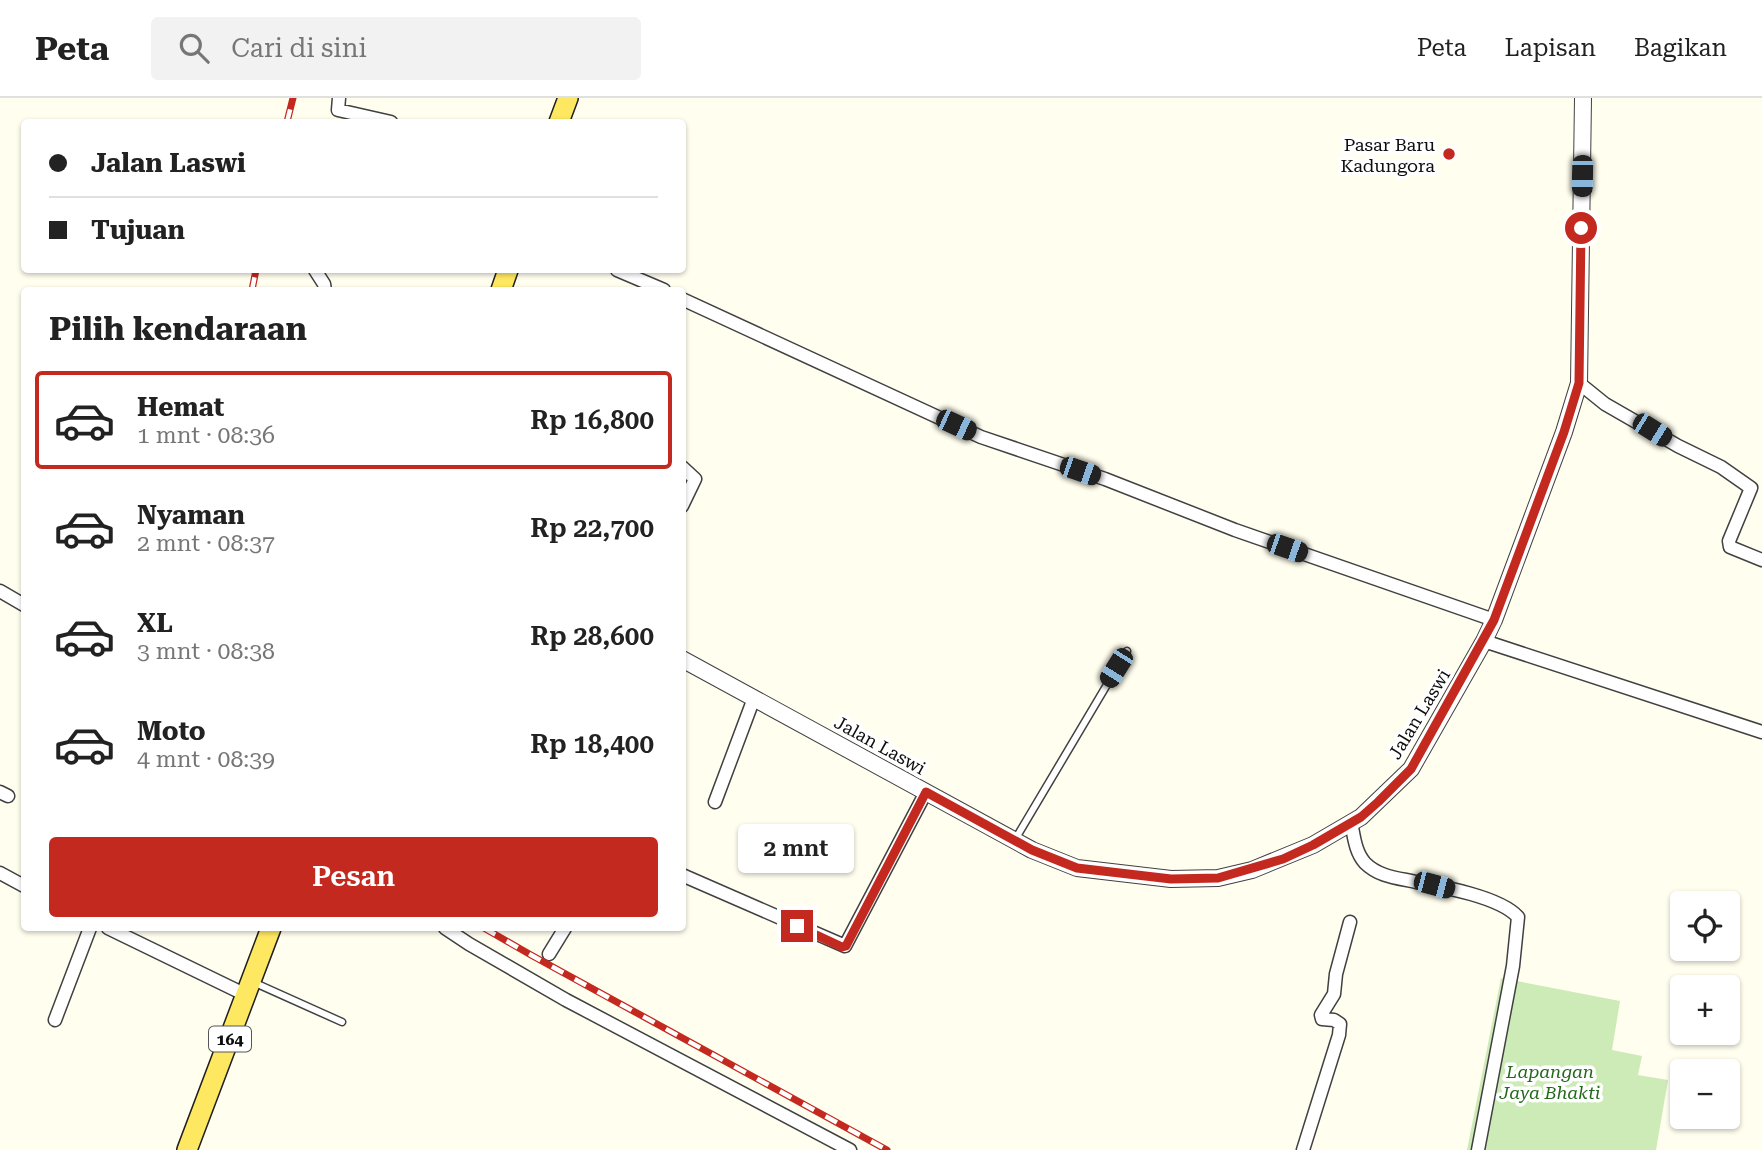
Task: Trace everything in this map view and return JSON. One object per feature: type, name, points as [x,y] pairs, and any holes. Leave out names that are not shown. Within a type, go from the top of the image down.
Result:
[{"type":"main road","points":[[560,119],[568,98]]},
{"type":"main road","name":"164","points":[[187,1150],[270,931]]},
{"type":"street","name":"Jalan Laswi","points":[[686,661],[1015,840],[1077,868],[1171,879],[1218,878],[1283,859],[1351,822],[1378,802],[1411,769],[1484,641],[1564,432],[1579,383],[1583,98]]},
{"type":"street","points":[[337,110],[378,119]]},
{"type":"street","points":[[624,273],[657,287]]},
{"type":"street","points":[[686,301],[981,437],[1105,479],[1235,530],[1494,620]]},
{"type":"street","points":[[1579,383],[1605,404],[1721,467],[1748,485],[1751,493],[1729,541],[1730,547],[1762,560]]},
{"type":"street","points":[[686,471],[695,479],[686,498]]},
{"type":"street","points":[[0,591],[21,603]]},
{"type":"street","points":[[1484,641],[1762,732]]},
{"type":"street","points":[[715,802],[754,698]]},
{"type":"street","points":[[686,877],[845,946],[926,792]]},
{"type":"street","points":[[1351,822],[1357,851],[1364,862],[1377,872],[1479,898],[1511,910],[1518,917],[1513,966],[1478,1150]]},
{"type":"street","points":[[0,873],[21,881]]},
{"type":"street","points":[[1303,1150],[1339,1035],[1340,1024],[1334,1020],[1322,1019],[1321,1015],[1334,994],[1336,974],[1350,922]]},
{"type":"street","points":[[54,1020],[89,931]]},
{"type":"street","points":[[115,931],[249,988]]},
{"type":"street","points":[[450,931],[566,1000],[848,1149]]},
{"type":"street","points":[[549,954],[563,931]]},
{"type":"lane","points":[[1015,840],[1127,651]]},
{"type":"lane","points":[[249,988],[342,1022]]},
{"type":"green space","name":"Lapangan Jaya Bhakti","points":[[1501,978],[1620,1001],[1612,1050],[1642,1056],[1638,1075],[1668,1080],[1656,1150],[1467,1150]]},
{"type":"railway","points":[[288,119],[293,98]]},
{"type":"railway","points":[[253,287],[255,273]]},
{"type":"railway","points":[[489,931],[887,1150]]},
{"type":"place","name":"Pasar Baru Kadungora","points":[[1449,154]]},
{"type":"route","points":[[797,926],[842,947],[846,946],[926,792],[1032,850],[1077,868],[1171,879],[1218,878],[1283,859],[1361,817],[1378,802],[1411,769],[1484,641],[1564,432],[1579,383],[1581,228]]}]
